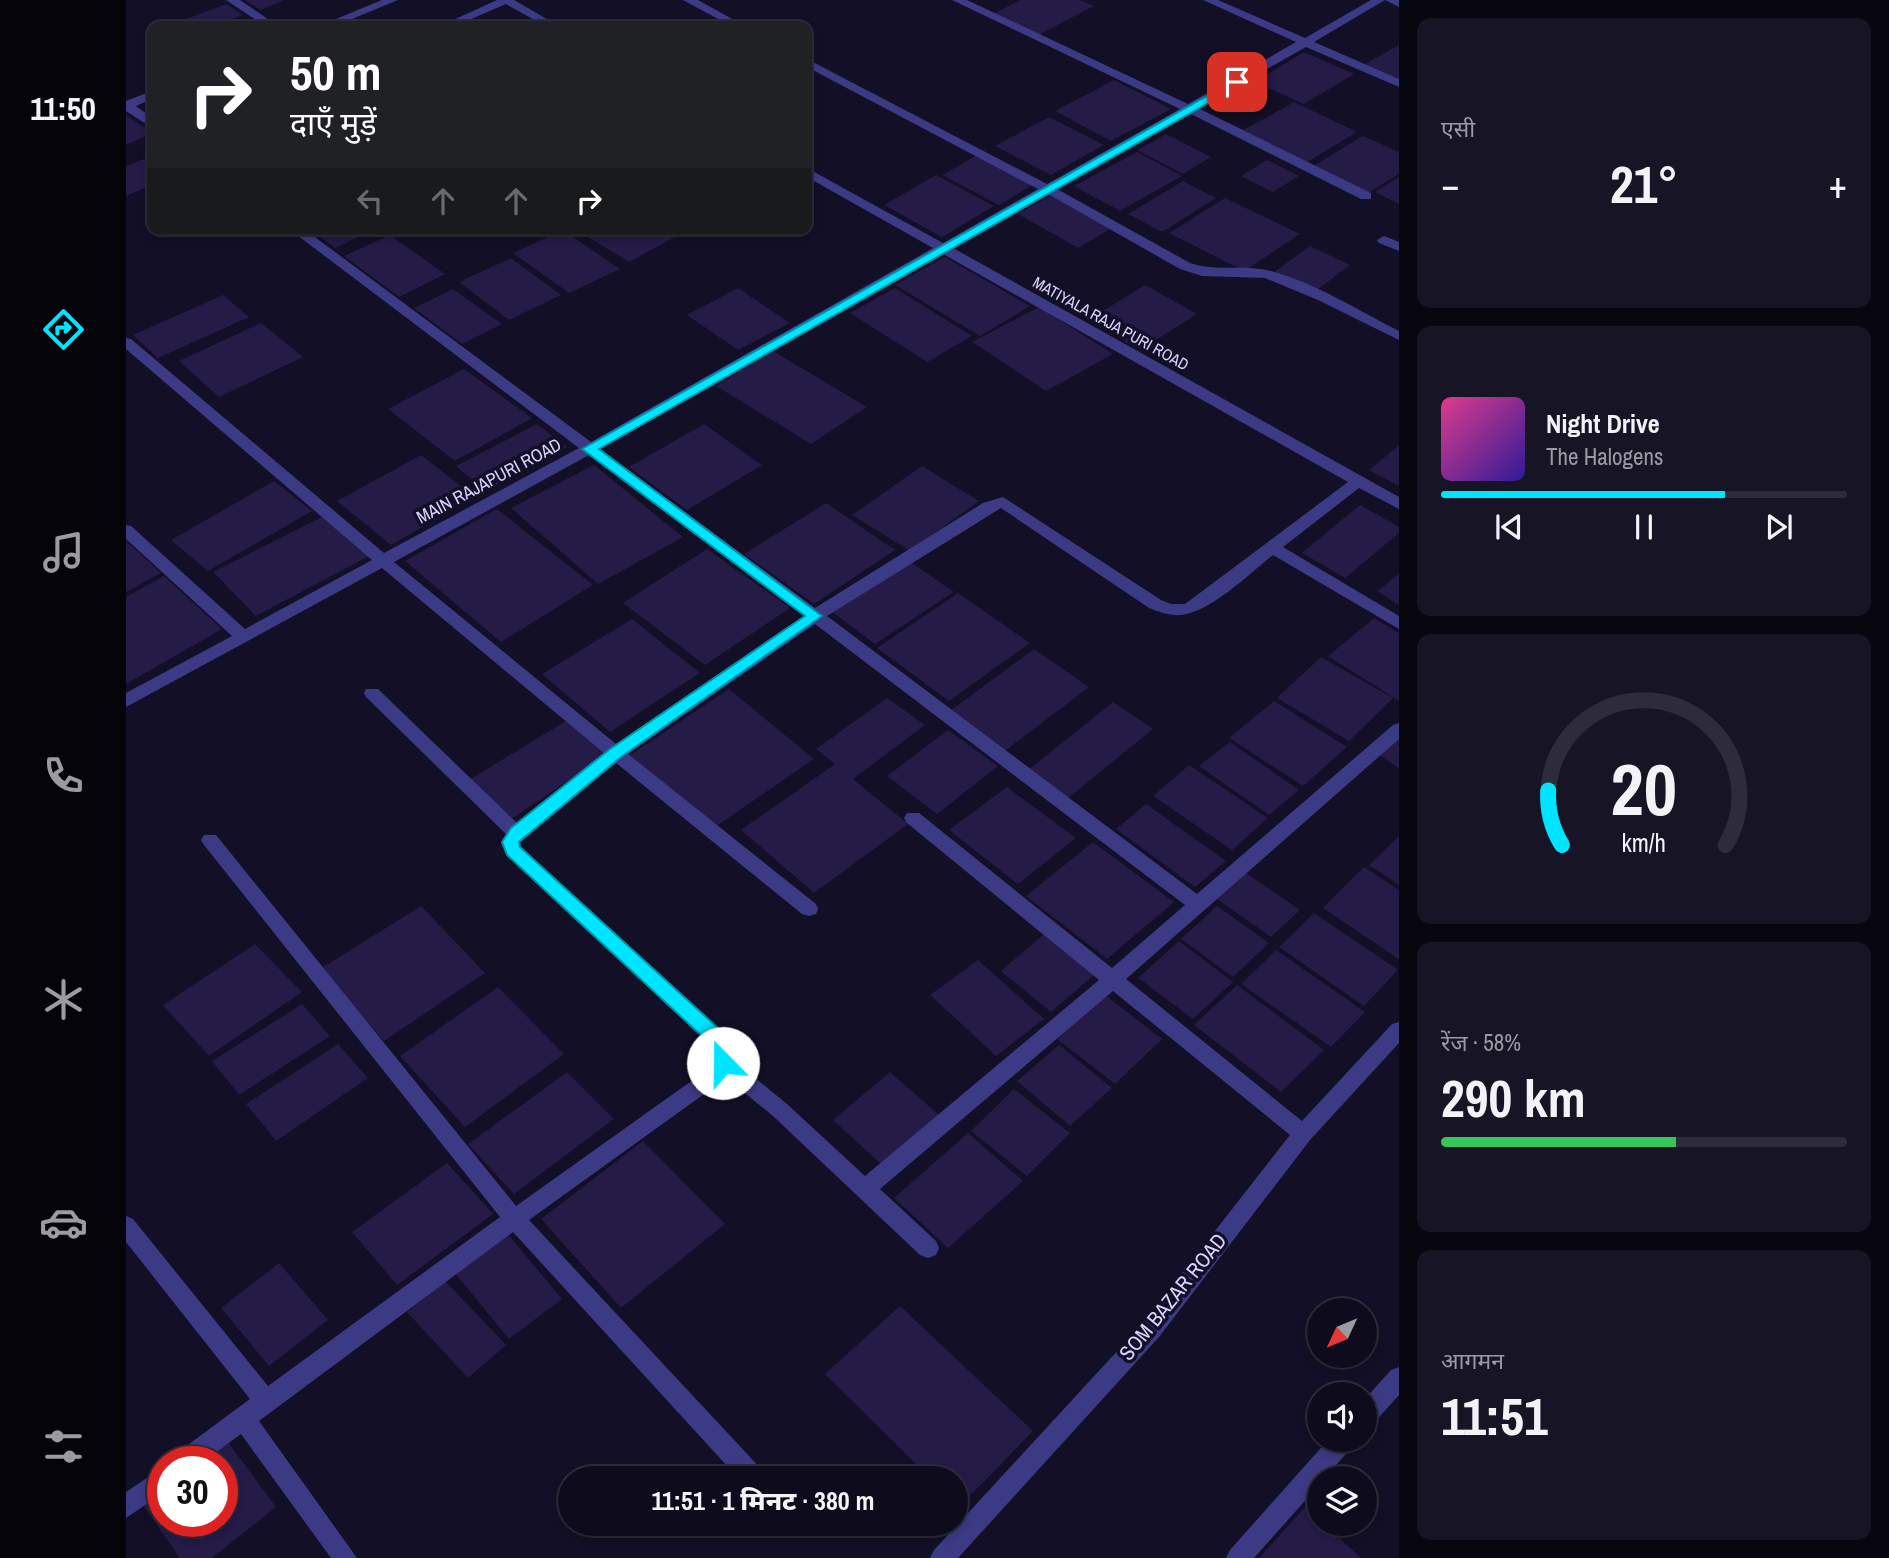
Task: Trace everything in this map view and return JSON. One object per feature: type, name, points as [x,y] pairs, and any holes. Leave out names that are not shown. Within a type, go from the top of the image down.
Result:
[{"type":"street","points":[[232,0],[264,21]]},
{"type":"street","points":[[338,21],[392,0]]},
{"type":"street","points":[[458,21],[506,0],[544,21]]},
{"type":"street","points":[[689,0],[729,21]]},
{"type":"street","points":[[958,0],[1366,196]]},
{"type":"street","points":[[1209,0],[1399,83]]},
{"type":"street","name":"MAIN RAJAPURI ROAD","points":[[126,701],[589,449],[1190,110],[1379,0]]},
{"type":"street","points":[[1390,0],[1399,4]]},
{"type":"street","points":[[812,65],[1048,189],[1185,266],[1202,272],[1267,274],[1322,297],[1399,335]]},
{"type":"street","points":[[126,105],[147,97]]},
{"type":"street","points":[[126,105],[147,120]]},
{"type":"street","name":"MATIYALA RAJA PURI ROAD","points":[[812,175],[1399,504]]},
{"type":"street","points":[[303,235],[1197,904]]},
{"type":"street","points":[[1384,240],[1399,247]]},
{"type":"street","points":[[126,342],[383,560],[809,909]]},
{"type":"street","points":[[205,1446],[711,1078],[723,1063],[723,1048],[712,1034],[513,850],[511,842],[516,833],[616,753],[815,616],[995,503],[1010,505],[1155,604],[1171,611],[1196,606],[1359,481]]},
{"type":"street","points":[[126,530],[243,636]]},
{"type":"street","points":[[1272,548],[1399,623]]},
{"type":"street","points":[[372,693],[516,833]]},
{"type":"street","points":[[864,1189],[1113,979],[1399,729]]},
{"type":"street","points":[[913,818],[1303,1134]]},
{"type":"street","points":[[210,840],[514,1219],[743,1466]]},
{"type":"street","name":"SOM BAZAR ROAD","points":[[942,1558],[1151,1330],[1303,1134],[1399,1030]]},
{"type":"street","points":[[723,1063],[780,1110],[928,1248]]},
{"type":"street","points":[[126,1226],[266,1401]]},
{"type":"street","points":[[1377,1403],[1399,1378]]},
{"type":"street","points":[[243,1418],[345,1558]]},
{"type":"street","points":[[1238,1558],[1332,1452]]},
{"type":"street","points":[[126,1506],[147,1490]]},
{"type":"building","points":[[245,0],[284,0],[261,10]]},
{"type":"building","points":[[1021,0],[1080,0],[1094,6],[1038,35],[993,14]]},
{"type":"building","points":[[226,4],[243,15],[228,21],[181,21]]},
{"type":"building","points":[[1399,45],[1399,79],[1365,64]]},
{"type":"building","points":[[1304,52],[1354,74],[1304,104],[1255,82]]},
{"type":"building","points":[[1114,80],[1171,109],[1111,141],[1055,111]]},
{"type":"building","points":[[1294,102],[1357,132],[1304,164],[1240,132]]},
{"type":"building","points":[[126,115],[147,130],[147,135],[126,145]]},
{"type":"building","points":[[1049,117],[1104,145],[1051,175],[995,146]]},
{"type":"building","points":[[1166,134],[1211,157],[1183,174],[1137,150]]},
{"type":"building","points":[[1363,136],[1399,152],[1399,174],[1368,193],[1313,166]]},
{"type":"building","points":[[1137,152],[1182,176],[1120,211],[1074,186]]},
{"type":"building","points":[[979,154],[1036,183],[999,205],[942,175]]},
{"type":"building","points":[[147,158],[147,187],[126,196],[126,166]]},
{"type":"building","points":[[1267,160],[1299,176],[1273,192],[1241,176]]},
{"type":"building","points":[[936,175],[994,206],[942,237],[884,205]]},
{"type":"building","points":[[1399,177],[1399,204],[1375,192]]},
{"type":"building","points":[[1183,181],[1216,198],[1162,232],[1128,214]]},
{"type":"building","points":[[1054,194],[1114,227],[1078,248],[1018,214]]},
{"type":"building","points":[[1225,198],[1300,234],[1244,271],[1169,233]]},
{"type":"building","points":[[318,235],[362,235],[335,248]]},
{"type":"building","points":[[390,235],[445,274],[399,297],[344,256]]},
{"type":"building","points":[[552,235],[570,235],[620,269],[569,293],[513,253]]},
{"type":"building","points":[[585,235],[678,235],[629,262]]},
{"type":"building","points":[[1310,246],[1350,265],[1313,293],[1273,273]]},
{"type":"building","points":[[945,257],[1030,306],[980,336],[895,285]]},
{"type":"building","points":[[511,258],[561,295],[509,320],[459,282]]},
{"type":"building","points":[[1145,285],[1197,314],[1140,350],[1088,320]]},
{"type":"building","points":[[738,288],[790,323],[738,350],[687,315]]},
{"type":"building","points":[[895,288],[972,336],[927,362],[850,313]]},
{"type":"building","points":[[453,289],[502,324],[462,344],[414,308]]},
{"type":"building","points":[[223,295],[249,317],[158,358],[133,335]]},
{"type":"building","points":[[1039,307],[1113,354],[1046,391],[972,342]]},
{"type":"building","points":[[261,323],[303,357],[219,397],[179,361]]},
{"type":"building","points":[[773,351],[867,407],[811,444],[716,386]]},
{"type":"building","points":[[464,369],[532,418],[455,461],[388,409]]},
{"type":"building","points":[[537,424],[567,447],[486,491],[456,466]]},
{"type":"building","points":[[704,424],[762,465],[687,510],[629,467]]},
{"type":"building","points":[[1399,445],[1399,486],[1369,470]]},
{"type":"building","points":[[421,455],[475,497],[391,545],[337,501]]},
{"type":"building","points":[[594,465],[683,537],[598,584],[511,508]]},
{"type":"building","points":[[922,466],[979,501],[910,551],[852,515]]},
{"type":"building","points":[[274,481],[312,511],[208,571],[171,540]]},
{"type":"building","points":[[826,503],[895,550],[814,604],[744,554]]},
{"type":"building","points":[[1360,505],[1399,527],[1399,533],[1345,578],[1302,553]]},
{"type":"building","points":[[497,509],[593,585],[501,642],[405,561]]},
{"type":"building","points":[[324,516],[369,556],[256,616],[213,572]]},
{"type":"building","points":[[126,541],[161,573],[126,592]]},
{"type":"building","points":[[707,549],[790,608],[705,665],[623,603]]},
{"type":"building","points":[[909,561],[954,592],[875,644],[831,611]]},
{"type":"building","points":[[1399,574],[1399,605],[1377,591]]},
{"type":"building","points":[[164,576],[222,629],[126,684],[126,597]]},
{"type":"building","points":[[958,593],[1030,643],[949,701],[877,648]]},
{"type":"building","points":[[1374,618],[1399,633],[1399,701],[1328,656]]},
{"type":"building","points":[[632,619],[700,673],[610,732],[542,674]]},
{"type":"building","points":[[1034,649],[1089,687],[1005,751],[950,711]]},
{"type":"building","points":[[1321,657],[1393,698],[1349,741],[1277,698]]},
{"type":"building","points":[[729,689],[814,759],[712,829],[627,757]]},
{"type":"building","points":[[887,698],[925,725],[853,779],[908,824],[814,893],[741,830],[835,764],[816,749]]},
{"type":"building","points":[[1274,701],[1347,747],[1303,786],[1229,738]]},
{"type":"building","points":[[1113,702],[1153,729],[1067,799],[1027,771]]},
{"type":"building","points":[[569,719],[607,754],[510,820],[469,780]]},
{"type":"building","points":[[948,730],[998,766],[937,814],[887,776]]},
{"type":"building","points":[[1399,738],[1399,768],[1379,755]]},
{"type":"building","points":[[1230,742],[1299,790],[1269,815],[1199,766]]},
{"type":"building","points":[[1189,765],[1268,818],[1232,850],[1153,796]]},
{"type":"building","points":[[1007,787],[1076,838],[1018,884],[949,830]]},
{"type":"building","points":[[1146,804],[1226,861],[1195,887],[1116,829]]},
{"type":"building","points":[[1399,836],[1399,885],[1369,865]]},
{"type":"building","points":[[1093,842],[1174,902],[1107,959],[1026,896]]},
{"type":"building","points":[[1364,867],[1399,890],[1399,959],[1323,908]]},
{"type":"building","points":[[1246,873],[1300,910],[1271,937],[1217,899]]},
{"type":"building","points":[[421,906],[485,973],[384,1041],[320,969]]},
{"type":"building","points":[[1217,906],[1269,943],[1233,977],[1181,939]]},
{"type":"building","points":[[1314,913],[1398,970],[1364,1006],[1279,947]]},
{"type":"building","points":[[1044,934],[1095,974],[1051,1012],[1001,971]]},
{"type":"building","points":[[1179,941],[1233,982],[1193,1019],[1138,978]]},
{"type":"building","points":[[255,944],[302,992],[209,1056],[163,1005]]},
{"type":"building","points":[[1276,950],[1365,1012],[1331,1047],[1241,984]]},
{"type":"building","points":[[978,960],[1044,1019],[996,1056],[930,995]]},
{"type":"building","points":[[1237,985],[1324,1050],[1281,1092],[1194,1025]]},
{"type":"building","points":[[498,987],[564,1054],[465,1127],[400,1056]]},
{"type":"building","points":[[1105,995],[1162,1039],[1115,1084],[1057,1039]]},
{"type":"building","points":[[302,1004],[330,1036],[239,1095],[212,1061]]},
{"type":"building","points":[[338,1044],[368,1078],[276,1141],[246,1104]]},
{"type":"building","points":[[1059,1045],[1112,1088],[1070,1126],[1017,1081]]},
{"type":"building","points":[[567,1072],[614,1119],[514,1194],[468,1144]]},
{"type":"building","points":[[890,1072],[939,1115],[881,1164],[833,1120]]},
{"type":"building","points":[[1014,1089],[1070,1133],[1027,1176],[971,1131]]},
{"type":"building","points":[[968,1133],[1023,1181],[948,1248],[894,1198]]},
{"type":"building","points":[[643,1141],[725,1224],[621,1308],[541,1219]]},
{"type":"building","points":[[447,1163],[493,1214],[397,1285],[352,1232]]},
{"type":"building","points":[[506,1232],[562,1299],[509,1339],[453,1271]]},
{"type":"building","points":[[279,1263],[328,1320],[269,1366],[221,1308]]},
{"type":"building","points":[[445,1281],[506,1345],[468,1378],[407,1312]]},
{"type":"building","points":[[900,1306],[1033,1431],[968,1498],[968,1466],[918,1466],[825,1374]]},
{"type":"building","points":[[222,1434],[231,1446],[206,1446]]},
{"type":"building","points":[[238,1456],[276,1507],[212,1558],[180,1558],[165,1537],[238,1537]]},
{"type":"building","points":[[147,1492],[147,1511],[138,1498]]},
{"type":"building","points":[[1305,1507],[1307,1536],[1337,1536],[1361,1558],[1259,1558]]},
{"type":"route","points":[[723,1063],[723,1048],[712,1034],[513,850],[511,842],[516,833],[616,753],[815,616],[589,449],[1237,82]]}]
